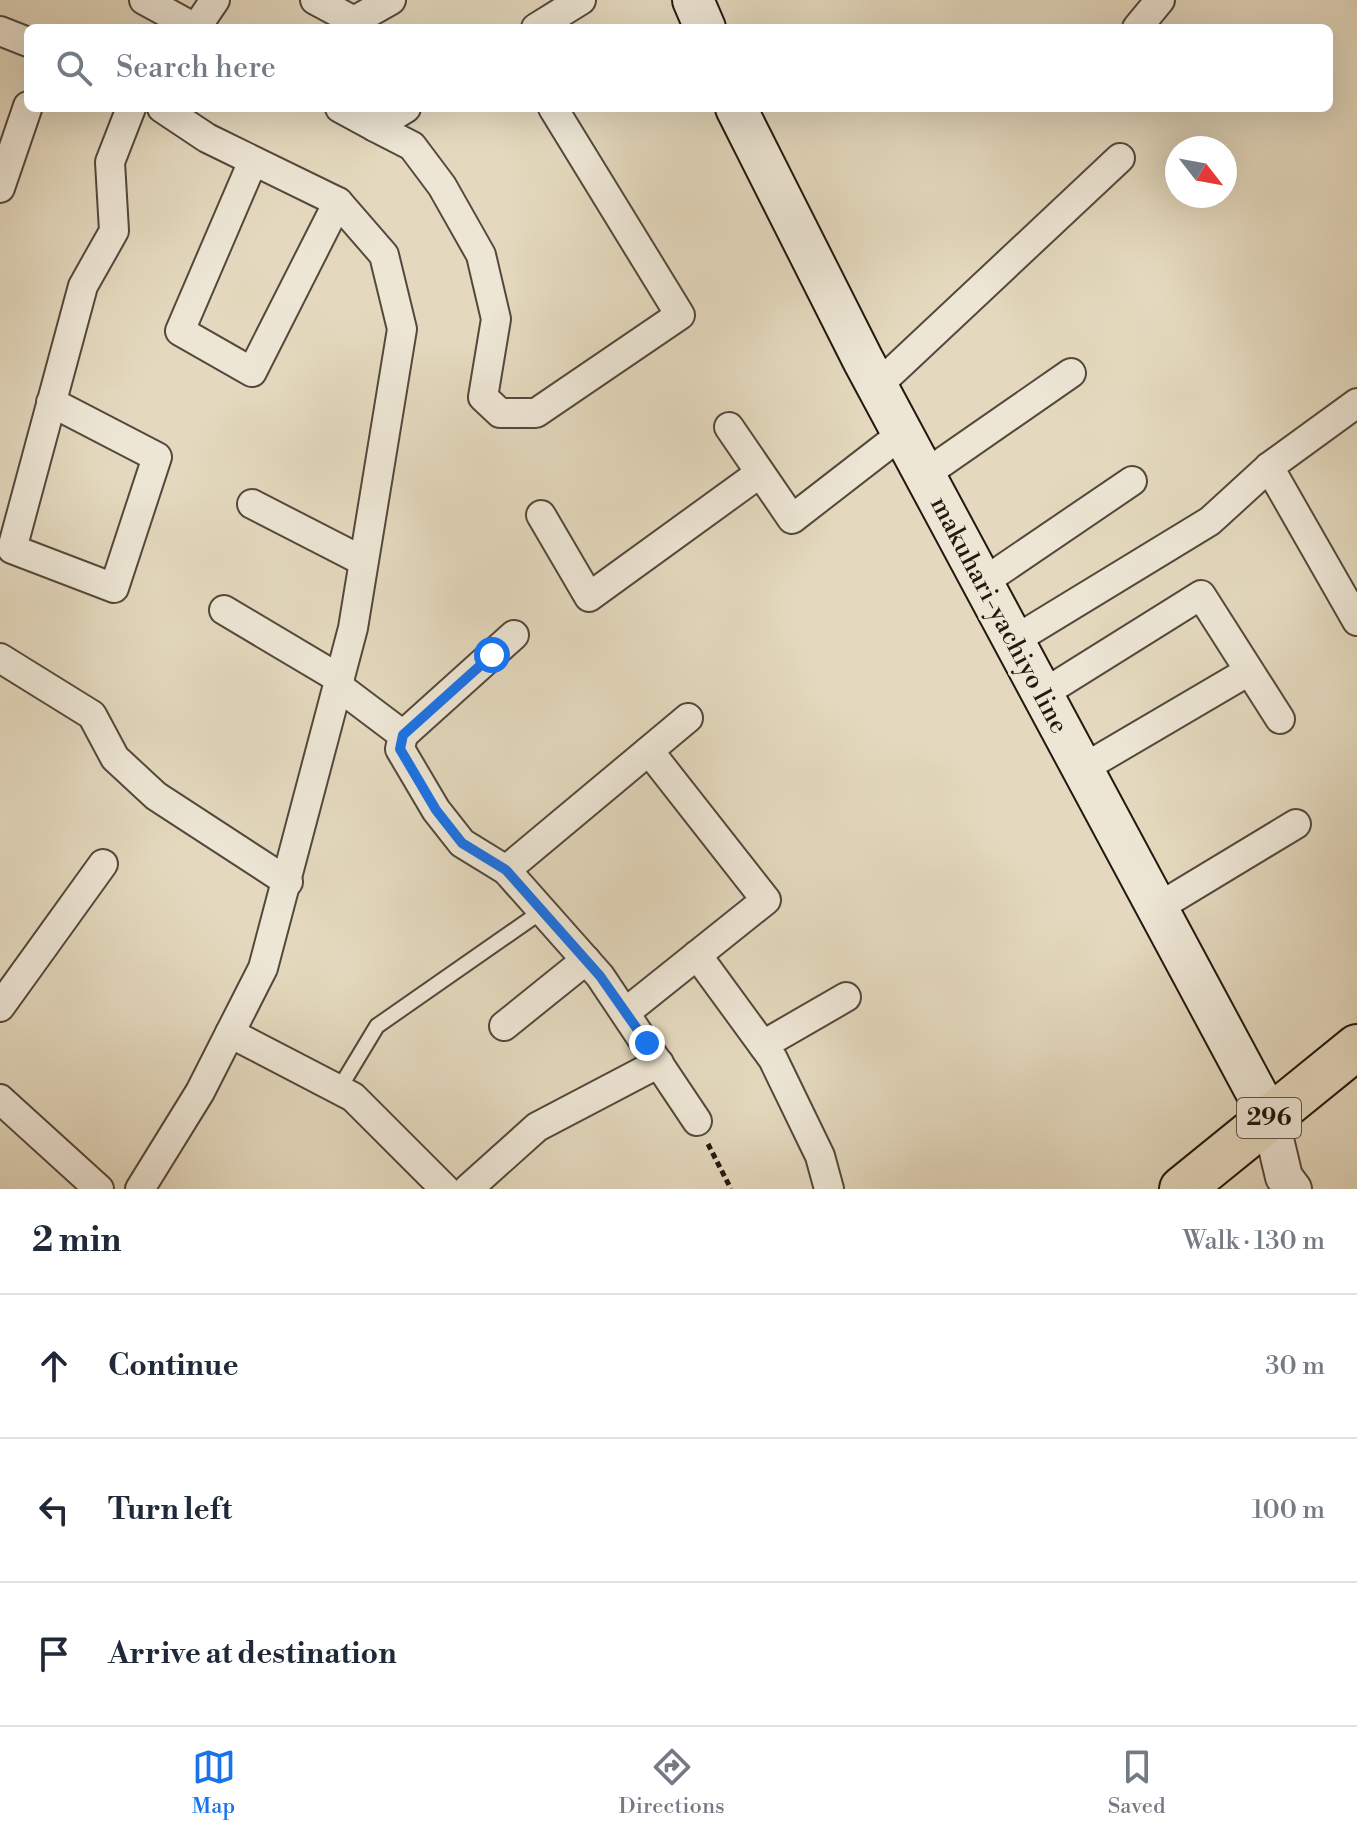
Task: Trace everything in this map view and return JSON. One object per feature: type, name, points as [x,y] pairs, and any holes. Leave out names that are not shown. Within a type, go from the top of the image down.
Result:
[{"type":"highway","name":"296","points":[[1182,1189],[1357,1047]]},
{"type":"main road","points":[[693,0],[703,24]]},
{"type":"main road","name":"makuhari-yachiyo line","points":[[738,112],[924,475],[1270,1118]]},
{"type":"street","points":[[144,0],[188,24]]},
{"type":"street","points":[[198,24],[215,0]]},
{"type":"street","points":[[315,0],[354,21],[391,0]]},
{"type":"street","points":[[542,24],[581,0]]},
{"type":"street","points":[[1140,24],[1160,0]]},
{"type":"street","points":[[0,31],[24,40]]},
{"type":"street","points":[[0,188],[26,112]]},
{"type":"street","points":[[51,402],[157,457],[114,588],[12,549],[51,402],[83,286],[114,231],[110,162],[129,112]]},
{"type":"street","points":[[146,1187],[200,1092],[263,968],[339,682],[402,329],[384,255],[338,202],[207,138],[168,112]]},
{"type":"street","points":[[347,112],[412,146],[442,186],[481,255],[496,319],[483,397],[500,413],[536,413],[680,315],[555,112]]},
{"type":"street","points":[[375,127],[399,112]]},
{"type":"street","points":[[877,386],[1120,158]]},
{"type":"street","points":[[253,161],[180,331],[252,372],[338,202]]},
{"type":"street","points":[[924,475],[1071,373]]},
{"type":"street","points":[[1013,641],[1210,521],[1269,467],[1357,403]]},
{"type":"street","points":[[729,427],[792,519],[903,433]]},
{"type":"street","points":[[1269,467],[1357,621]]},
{"type":"street","points":[[541,515],[589,597],[760,473]]},
{"type":"street","points":[[982,583],[1132,481]]},
{"type":"street","points":[[252,504],[363,561]]},
{"type":"street","points":[[1041,695],[1201,595],[1280,719]]},
{"type":"street","points":[[224,610],[339,682],[403,735]]},
{"type":"street","points":[[514,635],[403,735],[400,749],[436,810],[462,843],[506,870],[586,960],[626,1012],[697,1121]]},
{"type":"street","points":[[0,658],[92,715],[115,758],[156,796],[288,882]]},
{"type":"street","points":[[1082,769],[1249,671]]},
{"type":"street","points":[[506,870],[688,718]]},
{"type":"street","points":[[626,1012],[766,900],[649,751]]},
{"type":"street","points":[[1157,908],[1296,824]]},
{"type":"street","points":[[0,1007],[103,864]]},
{"type":"street","points":[[697,955],[763,1045],[820,1156],[829,1189]]},
{"type":"street","points":[[504,1026],[586,960]]},
{"type":"street","points":[[763,1045],[846,997]]},
{"type":"street","points":[[230,1033],[353,1097],[445,1189]]},
{"type":"street","points":[[468,1189],[537,1127],[659,1063]]},
{"type":"street","points":[[0,1099],[99,1189]]},
{"type":"street","points":[[1270,1118],[1284,1177],[1293,1189]]},
{"type":"lane","points":[[339,1089],[377,1026],[542,911]]},
{"type":"path","points":[[697,1121],[731,1189]]},
{"type":"route","points":[[492,655],[403,735],[400,749],[436,810],[462,843],[506,870],[600,976],[647,1043]]}]
